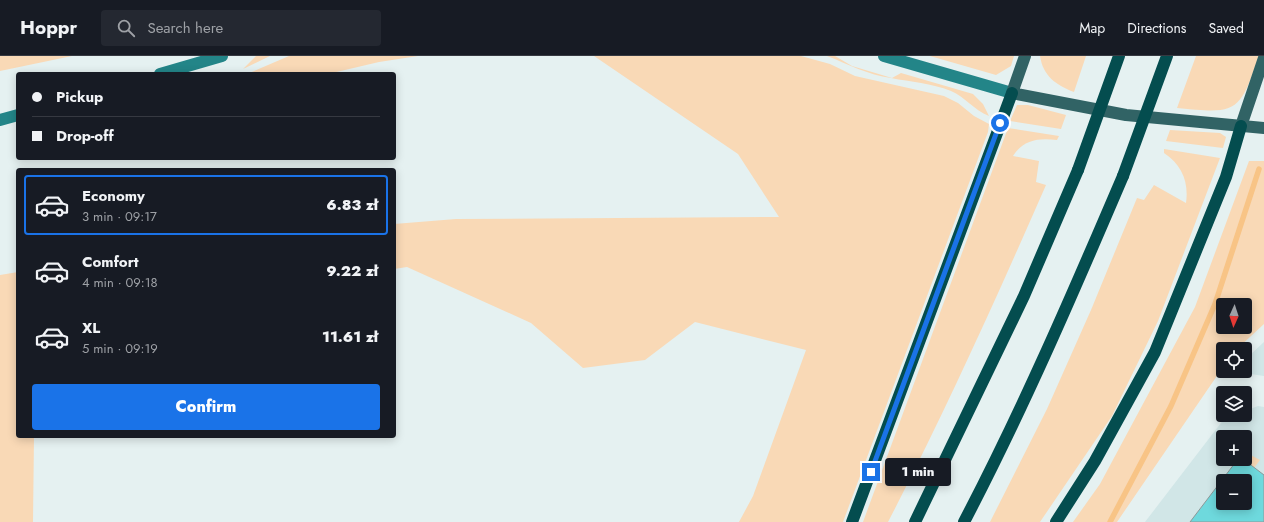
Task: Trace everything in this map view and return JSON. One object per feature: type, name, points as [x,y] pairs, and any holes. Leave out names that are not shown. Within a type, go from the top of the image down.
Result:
[{"type":"highway","points":[[915,522],[1024,296],[1078,170],[1119,56]]},
{"type":"highway","points":[[964,522],[1005,443],[1070,299],[1123,176],[1167,56]]},
{"type":"highway","points":[[852,522],[1012,93]]},
{"type":"highway","points":[[1056,522],[1095,461],[1155,352],[1226,177],[1241,126]]},
{"type":"main road","points":[[1025,56],[1012,93],[1126,115],[1264,128]]},
{"type":"main road","points":[[1241,126],[1264,58]]},
{"type":"street","points":[[167,72],[222,56]]},
{"type":"street","points":[[884,56],[1012,93]]},
{"type":"street","points":[[0,120],[16,116]]},
{"type":"shaded area","points":[[0,56],[72,56],[0,71]]},
{"type":"shaded area","points":[[256,56],[270,56],[243,69]]},
{"type":"shaded area","points":[[289,56],[418,56],[379,62],[336,72],[252,72]]},
{"type":"shaded area","points":[[594,56],[801,56],[830,64],[855,76],[944,96],[958,103],[974,116],[989,124],[988,132],[843,522],[739,522],[753,496],[806,350],[695,322],[645,360],[583,368],[531,323],[407,267],[396,269],[396,224],[456,219],[779,217],[738,154]]},
{"type":"shaded area","points":[[827,56],[835,56],[852,66],[892,78],[901,73],[973,94],[983,104],[989,116],[961,97],[944,88],[883,77],[858,69]]},
{"type":"shaded area","points":[[930,56],[1014,56],[1011,66],[996,75]]},
{"type":"shaded area","points":[[1040,56],[1086,56],[1074,92],[1051,79],[1044,69]]},
{"type":"shaded area","points":[[1196,56],[1259,56],[1246,89],[1240,99],[1233,106],[1213,110],[1177,108]]},
{"type":"shaded area","points":[[1017,105],[1028,105],[1066,115],[1061,129],[1010,121]]},
{"type":"shaded area","points":[[1008,128],[1059,136],[1057,140],[1044,139],[1027,143],[1017,150],[1013,156],[1039,161],[1036,182],[1046,185],[970,355],[888,522],[863,522]]},
{"type":"shaded area","points":[[1170,130],[1220,133],[1226,137],[1223,148],[1166,141]]},
{"type":"shaded area","points":[[1164,149],[1220,158],[1158,321],[1112,416],[1040,522],[990,522],[1047,409],[1091,310],[1137,198],[1144,200],[1154,185],[1186,203],[1187,195],[1183,175],[1175,163],[1164,153]]},
{"type":"shaded area","points":[[1249,161],[1264,161],[1264,324],[1245,342],[1216,342],[1216,377],[1117,522],[1073,522],[1100,484],[1195,307]]},
{"type":"shaded area","points":[[16,272],[16,438],[34,438],[33,522],[0,522],[0,275]]},
{"type":"shaded area","points":[[1264,342],[1264,376],[1252,374],[1252,353]]},
{"type":"shaded area","points":[[1258,406],[1264,407],[1264,522],[1145,522],[1222,422],[1252,422],[1252,408]]},
{"type":"shaded area","points":[[1252,456],[1260,460],[1254,468],[1252,466]]},
{"type":"building","points":[[1233,466],[1252,466],[1264,475],[1264,522],[1190,522],[1216,488],[1216,510],[1252,510],[1252,474],[1227,474]]},
{"type":"waterway","points":[[1110,522],[1171,406],[1215,304],[1259,169]]},
{"type":"route","points":[[871,472],[1000,123]]}]
